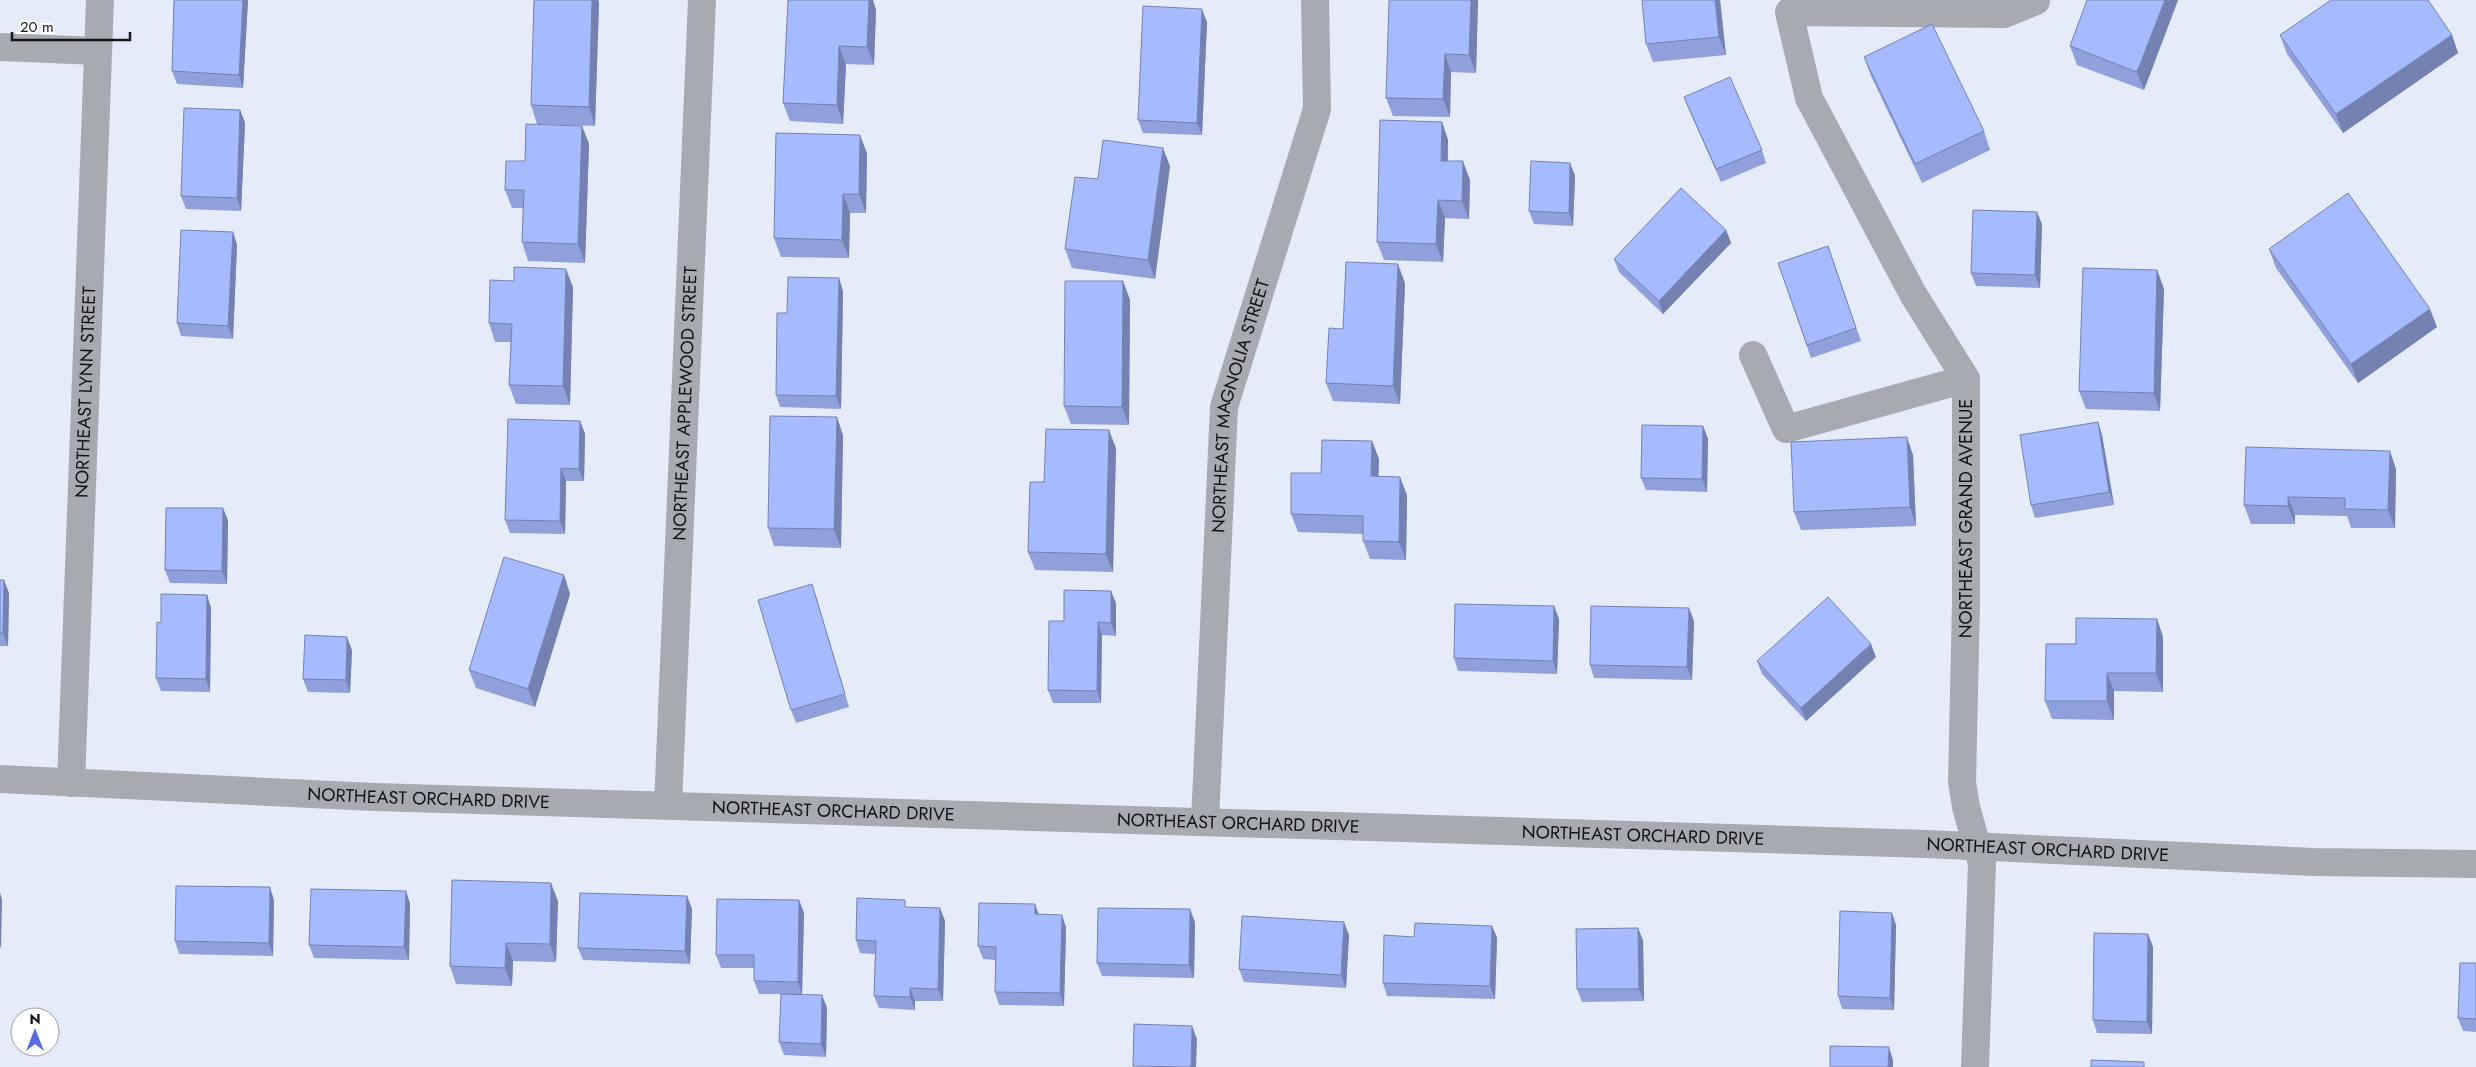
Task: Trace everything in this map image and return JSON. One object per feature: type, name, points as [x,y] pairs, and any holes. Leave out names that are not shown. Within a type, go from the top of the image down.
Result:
[{"type":"street","name":"NORTHEAST LYNN STREET","points":[[71,783],[100,0]]},
{"type":"street","name":"NORTHEAST APPLEWOOD STREET","points":[[668,805],[702,0]]},
{"type":"street","name":"NORTHEAST MAGNOLIA STREET","points":[[1205,821],[1224,407],[1317,110],[1315,0]]},
{"type":"street","name":"NORTHEAST GRAND AVENUE","points":[[1976,1067],[1982,864],[1966,807],[1962,782],[1966,603],[1966,379],[1913,294],[1809,98],[1789,12],[2004,14],[2036,1]]},
{"type":"street","points":[[0,47],[98,51]]},
{"type":"street","points":[[1754,355],[1786,429],[1966,379]]},
{"type":"street","name":"NORTHEAST ORCHARD DRIVE","points":[[0,779],[374,797],[1978,846],[2313,862],[2476,864]]},
{"type":"building","points":[[174,0],[243,0],[239,75],[172,71]]},
{"type":"building","points":[[534,0],[592,0],[589,107],[531,105]]},
{"type":"building","points":[[788,0],[869,0],[867,47],[839,46],[837,105],[783,103]]},
{"type":"building","points":[[1389,0],[1471,0],[1469,55],[1445,54],[1443,99],[1386,98]]},
{"type":"building","points":[[1642,0],[1715,0],[1719,37],[1646,44]]},
{"type":"building","points":[[2087,0],[2165,0],[2137,72],[2070,46]]},
{"type":"building","points":[[2331,0],[2428,0],[2452,35],[2336,114],[2280,35]]},
{"type":"building","points":[[1143,6],[1202,9],[1197,123],[1138,120]]},
{"type":"building","points":[[1932,24],[1984,131],[1915,164],[1864,57]]},
{"type":"building","points":[[1730,77],[1762,150],[1716,169],[1684,97]]},
{"type":"building","points":[[184,108],[240,110],[237,198],[181,196]]},
{"type":"building","points":[[1380,120],[1442,122],[1441,161],[1463,161],[1462,201],[1438,200],[1436,244],[1377,242]]},
{"type":"building","points":[[526,124],[582,126],[578,244],[522,242],[524,190],[505,190],[506,161],[525,161]]},
{"type":"building","points":[[776,133],[860,135],[859,194],[843,194],[842,240],[774,238]]},
{"type":"building","points":[[1103,140],[1163,148],[1148,260],[1065,249],[1075,177],[1098,179]]},
{"type":"building","points":[[1531,161],[1570,163],[1569,213],[1529,211]]},
{"type":"building","points":[[1681,188],[1726,230],[1659,301],[1614,259]]},
{"type":"building","points":[[2348,193],[2430,309],[2351,364],[2269,249]]},
{"type":"building","points":[[1973,210],[2037,212],[2035,275],[1971,273]]},
{"type":"building","points":[[181,230],[233,232],[228,326],[177,323]]},
{"type":"building","points":[[1828,246],[1856,328],[1807,345],[1778,263]]},
{"type":"building","points":[[1346,262],[1398,264],[1393,386],[1326,383],[1329,328],[1343,329]]},
{"type":"building","points":[[514,267],[566,269],[563,386],[509,385],[512,324],[489,323],[490,280],[514,281]]},
{"type":"building","points":[[2083,268],[2157,270],[2154,393],[2079,391]]},
{"type":"building","points":[[788,277],[839,278],[836,396],[776,395],[777,313],[787,313]]},
{"type":"building","points":[[1065,281],[1123,281],[1122,407],[1064,406]]},
{"type":"building","points":[[770,416],[837,417],[834,529],[768,528]]},
{"type":"building","points":[[508,419],[580,421],[579,469],[561,468],[560,521],[505,520]]},
{"type":"building","points":[[2098,422],[2109,492],[2031,505],[2020,435]]},
{"type":"building","points":[[1642,425],[1703,426],[1702,479],[1641,478]]},
{"type":"building","points":[[1046,429],[1109,430],[1106,554],[1028,552],[1030,482],[1044,482]]},
{"type":"building","points":[[1907,437],[1910,507],[1794,512],[1791,442]]},
{"type":"building","points":[[1322,440],[1372,441],[1371,476],[1400,477],[1399,542],[1363,541],[1363,516],[1291,514],[1291,473],[1321,473]]},
{"type":"building","points":[[2246,447],[2390,451],[2388,510],[2345,509],[2345,498],[2288,497],[2288,506],[2244,505]]},
{"type":"building","points":[[166,508],[223,508],[222,571],[165,570]]},
{"type":"building","points":[[504,557],[564,575],[528,689],[469,670]]},
{"type":"building","points":[[0,580],[4,580],[3,633],[0,633]]},
{"type":"building","points":[[812,584],[845,694],[791,710],[758,600]]},
{"type":"building","points":[[1064,590],[1111,591],[1111,623],[1098,622],[1097,691],[1048,690],[1049,621],[1064,621]]},
{"type":"building","points":[[161,594],[207,595],[206,679],[156,678],[157,622],[161,623]]},
{"type":"building","points":[[1828,597],[1871,644],[1801,708],[1757,661]]},
{"type":"building","points":[[1455,604],[1554,606],[1553,661],[1454,658]]},
{"type":"building","points":[[1591,606],[1689,608],[1687,667],[1590,665]]},
{"type":"building","points":[[2076,618],[2157,619],[2156,673],[2107,673],[2107,701],[2045,701],[2046,644],[2076,644]]},
{"type":"building","points":[[305,635],[347,637],[346,680],[303,679]]},
{"type":"building","points":[[452,880],[551,883],[550,944],[506,943],[505,968],[450,966]]},
{"type":"building","points":[[176,886],[270,887],[269,943],[175,941]]},
{"type":"building","points":[[311,889],[406,891],[404,947],[309,945]]},
{"type":"building","points":[[580,893],[687,896],[685,951],[578,948]]},
{"type":"building","points":[[857,898],[905,900],[905,907],[940,908],[938,989],[910,988],[910,997],[874,996],[876,941],[856,940]]},
{"type":"building","points":[[717,899],[799,900],[798,982],[754,981],[754,955],[716,955]]},
{"type":"building","points":[[979,903],[1035,904],[1035,914],[1062,915],[1060,993],[995,992],[996,947],[978,946]]},
{"type":"building","points":[[1098,908],[1190,909],[1189,965],[1097,963]]},
{"type":"building","points":[[1840,911],[1892,913],[1890,998],[1838,996]]},
{"type":"building","points":[[1242,916],[1344,922],[1341,975],[1239,969]]},
{"type":"building","points":[[1415,923],[1492,926],[1490,986],[1383,983],[1384,935],[1414,937]]},
{"type":"building","points":[[1638,928],[1639,989],[1577,989],[1576,929]]},
{"type":"building","points":[[2094,933],[2148,934],[2147,1022],[2093,1020]]},
{"type":"building","points":[[2460,963],[2476,963],[2476,1019],[2458,1018]]},
{"type":"building","points":[[781,994],[822,995],[821,1044],[779,1042]]},
{"type":"building","points":[[1134,1024],[1192,1026],[1191,1067],[1133,1066]]},
{"type":"building","points":[[1830,1046],[1889,1047],[1888,1067],[1830,1067]]},
{"type":"building","points":[[2091,1060],[2144,1062],[2144,1067],[2091,1067]]}]
